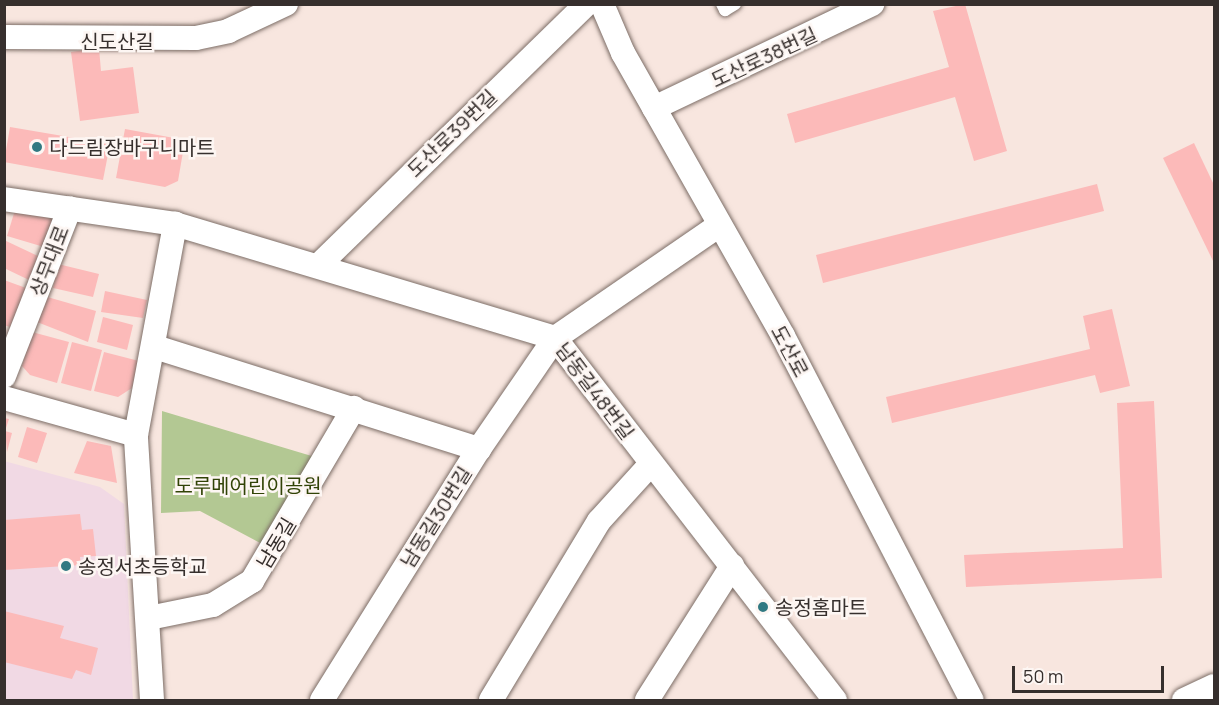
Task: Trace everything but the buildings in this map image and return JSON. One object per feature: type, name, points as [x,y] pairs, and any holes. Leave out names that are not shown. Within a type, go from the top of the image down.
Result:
[{"type":"street","points":[[228,31],[239,4]]},
{"type":"street","name":"신도산길","points":[[4,37],[160,41],[228,31],[286,4]]},
{"type":"street","name":"도산로39번길","points":[[320,264],[586,4]]},
{"type":"street","name":"도산로","points":[[602,4],[654,108],[718,226],[786,342],[971,700]]},
{"type":"street","name":"도산로38번길","points":[[654,108],[872,4]]},
{"type":"street","name":"상무대로","points":[[4,199],[70,208],[4,376]]},
{"type":"street","name":"남동길48번길","points":[[70,208],[175,224],[320,264],[555,338],[650,465],[732,566],[814,691],[835,700]]},
{"type":"street","points":[[152,700],[149,618],[136,435],[155,347],[175,224]]},
{"type":"street","points":[[555,338],[718,226]]},
{"type":"street","name":"남동길30번길","points":[[322,700],[478,449],[555,338]]},
{"type":"street","points":[[155,347],[478,449]]},
{"type":"street","points":[[4,398],[136,435]]},
{"type":"street","name":"남동길","points":[[149,618],[213,605],[252,581],[354,408]]},
{"type":"street","points":[[491,700],[599,521],[650,465]]},
{"type":"street","points":[[647,700],[732,566]]},
{"type":"street","points":[[1184,700],[1213,689]]},
{"type":"lane","points":[[722,4],[725,10],[735,4]]},
{"type":"shaded area","name":"송정서초등학교","points":[[4,461],[100,487],[124,504],[133,700],[5,700]]},
{"type":"green space","name":"도루메어린이공원","points":[[162,411],[315,457],[266,546],[200,511],[161,513]]},
{"type":"place","name":"다드림장바구니마트","points":[[37,147]]},
{"type":"place","name":"송정서초등학교","points":[[66,566]]},
{"type":"place","name":"송정홈마트","points":[[763,607]]}]
